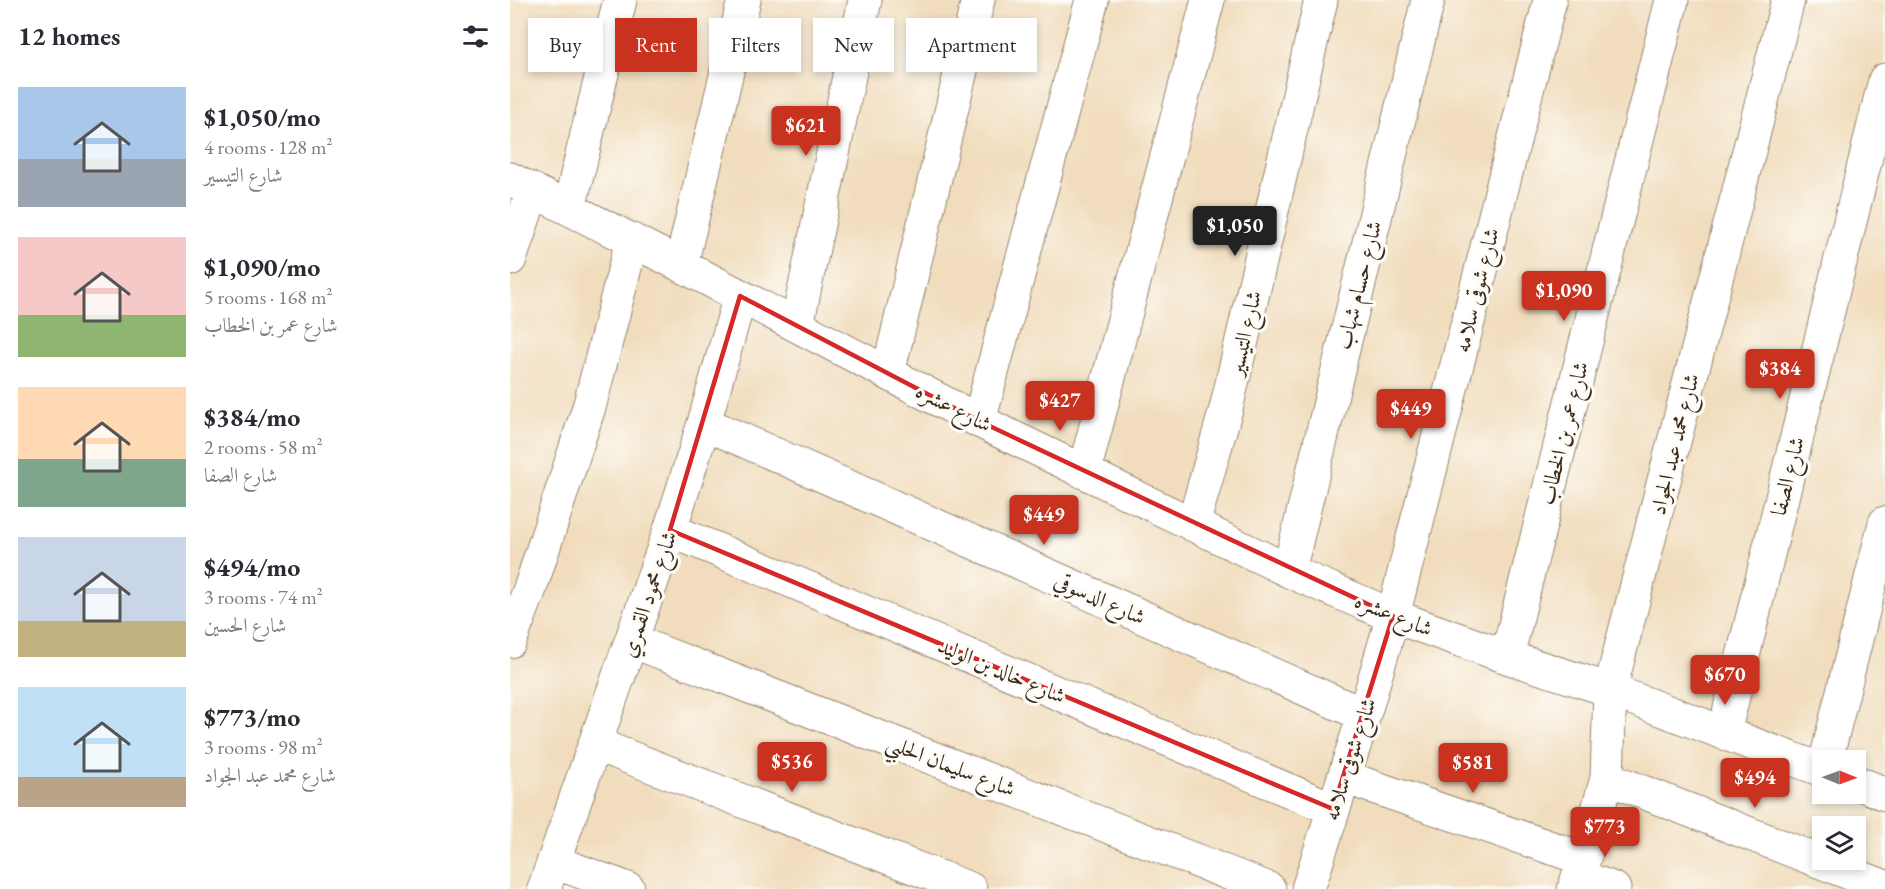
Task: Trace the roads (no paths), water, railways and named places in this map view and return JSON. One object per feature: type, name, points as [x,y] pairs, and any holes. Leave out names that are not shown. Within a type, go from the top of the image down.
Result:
[{"type":"street","points":[[569,208],[620,0]]},
{"type":"street","points":[[681,265],[744,0]]},
{"type":"street","points":[[796,325],[865,0]]},
{"type":"street","points":[[888,373],[978,0]]},
{"type":"street","points":[[979,421],[1092,0]]},
{"type":"street","points":[[1084,472],[1208,0]]},
{"type":"street","name":"شارع التيسير","points":[[1193,525],[1226,410],[1320,0]]},
{"type":"street","name":"شارع حسام شهاب","points":[[1289,571],[1428,0]]},
{"type":"street","name":"شارع شوقى سلامه","points":[[1308,889],[1393,616],[1550,0]]},
{"type":"street","name":"شارع عمر بن الخطاب","points":[[1507,657],[1672,0]]},
{"type":"street","name":"شارع محمد عبد الجواد","points":[[1579,875],[1607,778],[1610,690],[1788,0]]},
{"type":"street","name":"شارع الصفا","points":[[1724,733],[1885,80]]},
{"type":"street","points":[[510,259],[522,185]]},
{"type":"street","name":"شارع عشره","points":[[522,185],[681,265],[979,421],[1289,571],[1393,616],[1507,657],[1610,690],[1812,766]]},
{"type":"street","points":[[510,641],[531,586],[590,404],[632,240]]},
{"type":"street","name":"شارع محمود القمري","points":[[549,875],[670,530],[741,296]]},
{"type":"street","name":"شارع الدسوقي","points":[[704,423],[1364,715]]},
{"type":"street","points":[[1828,750],[1885,523]]},
{"type":"street","name":"شارع خالد بن الوليد","points":[[670,530],[1333,809]]},
{"type":"street","name":"شارع سليمان الحلبي","points":[[632,641],[1269,889]]},
{"type":"street","points":[[595,744],[970,889]]},
{"type":"street","points":[[1344,777],[1614,889]]},
{"type":"street","points":[[1607,778],[1885,887]]},
{"type":"street","points":[[1866,786],[1885,794]]},
{"type":"street","points":[[549,875],[628,889]]}]
